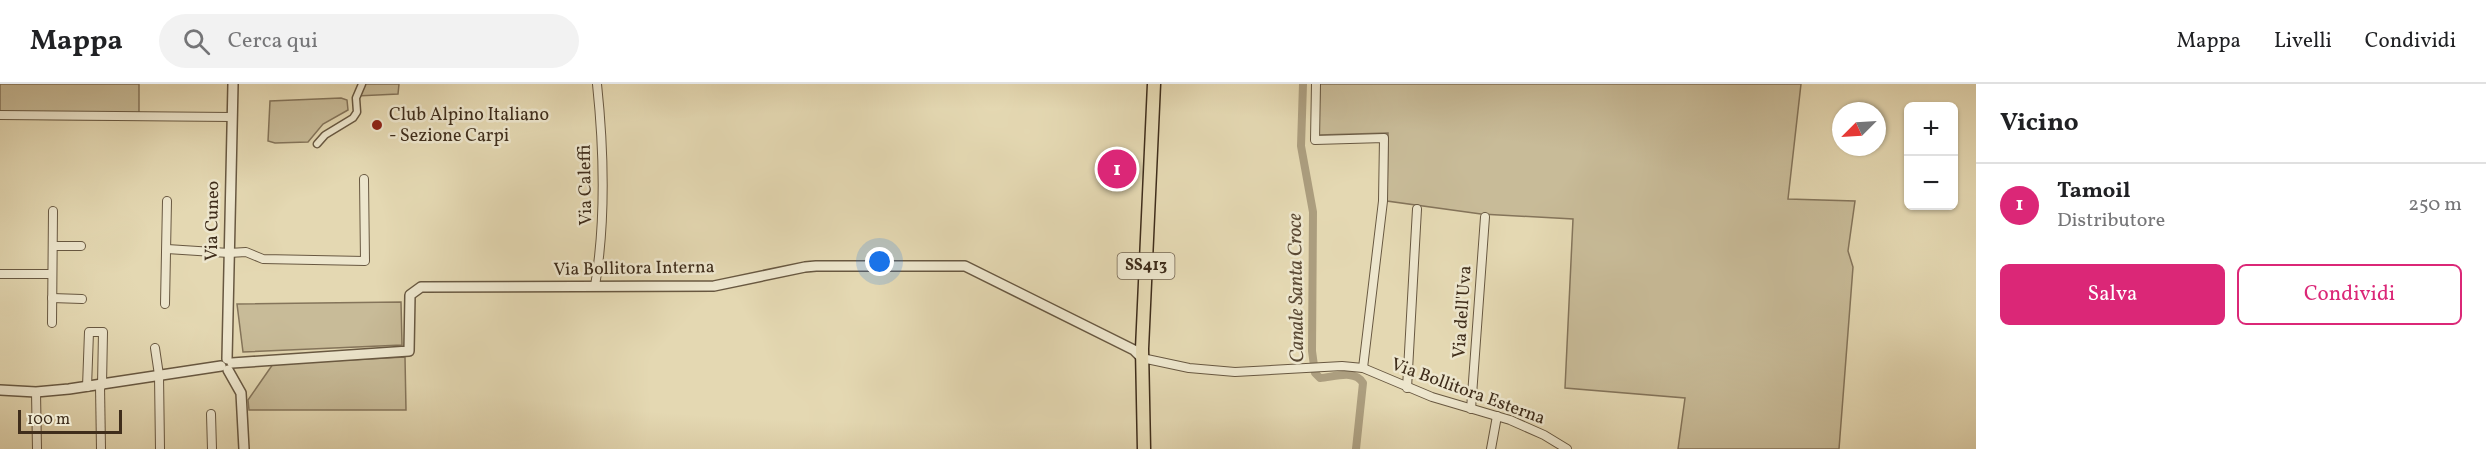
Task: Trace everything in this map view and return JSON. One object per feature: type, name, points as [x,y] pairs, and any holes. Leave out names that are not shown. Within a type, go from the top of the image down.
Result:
[{"type":"main road","name":"SS413","points":[[1144,449],[1142,358],[1154,84]]},
{"type":"street","name":"Via Cuneo","points":[[227,365],[233,84]]},
{"type":"street","points":[[317,144],[325,135],[352,118],[357,112],[356,98],[362,84]]},
{"type":"street","name":"Via Caleffi","points":[[596,286],[602,244],[597,84]]},
{"type":"street","points":[[1316,84],[1315,140],[1384,138],[1383,201],[1363,368]]},
{"type":"street","points":[[0,115],[232,117]]},
{"type":"street","points":[[166,249],[246,252],[263,259],[364,261],[364,179]]},
{"type":"street","points":[[165,304],[167,201]]},
{"type":"street","points":[[1407,388],[1417,209]]},
{"type":"street","points":[[52,323],[53,211]]},
{"type":"street","name":"Via dell'Uva","points":[[1471,409],[1485,217]]},
{"type":"street","points":[[53,246],[81,246]]},
{"type":"street","name":"Via Bollitora Interna","points":[[0,390],[36,392],[87,387],[227,365],[409,351],[410,298],[413,291],[419,288],[714,286],[805,267],[965,266],[1134,350],[1142,358]]},
{"type":"street","points":[[0,274],[52,274]]},
{"type":"street","points":[[52,298],[82,299]]},
{"type":"street","points":[[87,387],[89,332],[103,332],[101,449]]},
{"type":"street","points":[[156,348],[159,375],[160,449]]},
{"type":"street","name":"Via Bollitora Esterna","points":[[1142,358],[1189,368],[1219,371],[1353,366],[1363,368],[1407,388],[1497,416],[1544,435],[1567,449]]},
{"type":"street","points":[[227,365],[241,393],[244,449]]},
{"type":"street","points":[[36,392],[37,449]]},
{"type":"street","points":[[212,414],[212,449]]},
{"type":"street","points":[[1491,449],[1497,416]]},
{"type":"shaded area","points":[[0,84],[139,84],[139,120],[0,119]]},
{"type":"shaded area","points":[[365,84],[399,84],[398,94],[357,96]]},
{"type":"shaded area","points":[[1320,84],[1801,84],[1788,199],[1855,201],[1848,251],[1853,267],[1839,449],[1678,449],[1685,398],[1565,388],[1573,219],[1481,214],[1387,201],[1388,133],[1318,135]]},
{"type":"shaded area","points":[[341,98],[347,100],[348,110],[323,124],[308,142],[275,143],[268,141],[270,101]]},
{"type":"shaded area","points":[[401,302],[402,345],[243,352],[237,304]]},
{"type":"shaded area","points":[[405,357],[406,410],[249,410],[248,400],[273,364]]},
{"type":"waterway","name":"Canale Santa Croce","points":[[1303,84],[1301,146],[1313,212],[1312,351],[1315,373],[1320,378],[1338,375],[1355,376],[1363,383],[1356,449]]},
{"type":"place","name":"Club Alpino Italiano - Sezione Carpi","points":[[377,125]]},
{"type":"place","name":"Tamoil","points":[[1117,169]]}]
